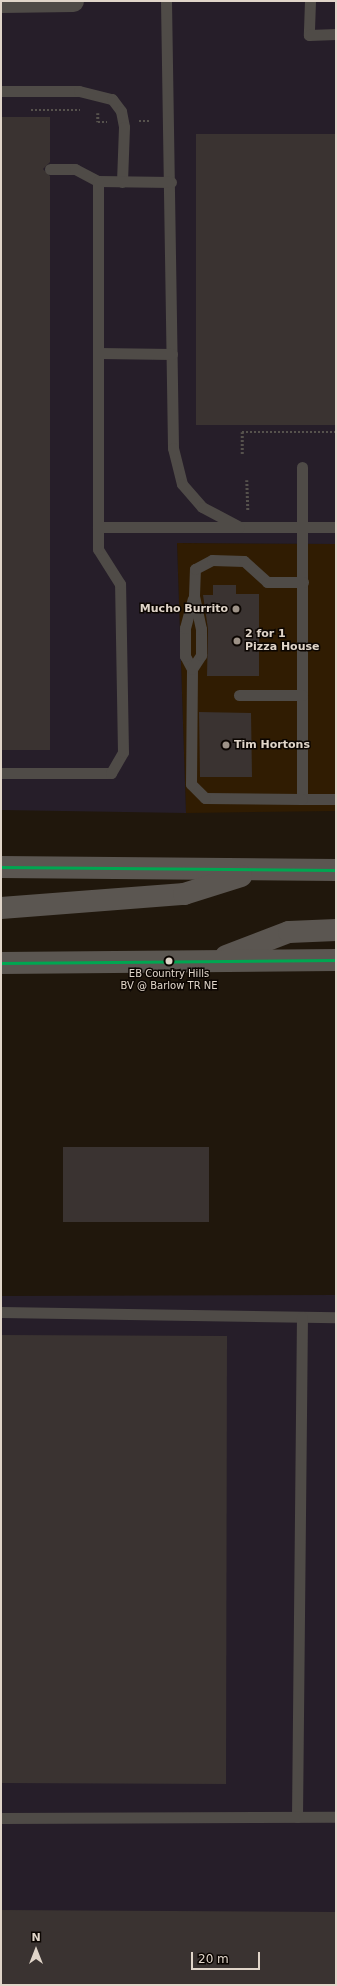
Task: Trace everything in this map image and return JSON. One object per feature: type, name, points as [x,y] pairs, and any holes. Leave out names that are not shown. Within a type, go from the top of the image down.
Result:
[{"type":"main road","points":[[1,867],[336,870]]},
{"type":"main road","points":[[1,908],[184,894],[260,870]]},
{"type":"main road","points":[[210,962],[289,932],[336,930]]},
{"type":"main road","points":[[1,964],[336,960]]},
{"type":"street","points":[[1,2],[73,1]]},
{"type":"lane","points":[[166,1],[171,182],[173,448],[182,484],[202,507],[240,527]]},
{"type":"lane","points":[[310,1],[309,34],[336,34]]},
{"type":"lane","points":[[1,91],[79,91],[112,98],[121,111],[124,127],[122,182]]},
{"type":"lane","points":[[50,169],[75,169],[98,181],[171,182]]},
{"type":"lane","points":[[1,773],[111,773],[120,763],[123,752],[120,584],[98,549],[98,181]]},
{"type":"lane","points":[[99,353],[172,354]]},
{"type":"lane","points":[[302,467],[302,799]]},
{"type":"lane","points":[[98,527],[336,527]]},
{"type":"lane","points":[[303,582],[267,582],[244,561],[212,560],[195,569],[194,596],[185,628],[185,656],[192,670],[191,784],[195,791],[205,798],[336,799]]},
{"type":"lane","points":[[192,670],[201,655],[201,629],[194,596]]},
{"type":"lane","points":[[239,695],[302,695]]},
{"type":"lane","points":[[1,1312],[336,1317]]},
{"type":"lane","points":[[297,1817],[302,1317]]},
{"type":"lane","points":[[1,1818],[336,1817]]},
{"type":"path","points":[[23,110],[83,110]]},
{"type":"path","points":[[91,110],[98,110],[98,122],[111,122]]},
{"type":"path","points":[[136,121],[151,121]]},
{"type":"path","points":[[242,454],[242,432],[336,432]]},
{"type":"path","points":[[247,480],[248,510]]},
{"type":"shaded area","points":[[1,1],[336,1],[336,544],[177,543],[186,813],[1,810]]},
{"type":"shaded area","points":[[177,543],[336,544],[336,811],[186,813]]},
{"type":"shaded area","points":[[336,1295],[336,1985],[1,1985],[1,1296]]},
{"type":"building","points":[[1,117],[50,117],[50,162],[43,169],[50,176],[50,750],[1,750]]},
{"type":"building","points":[[196,134],[336,134],[336,425],[196,425]]},
{"type":"building","points":[[213,585],[236,585],[236,594],[259,594],[259,676],[207,676],[208,629],[203,595],[213,595]]},
{"type":"building","name":"Tim Hortons","points":[[199,712],[251,713],[252,777],[200,777]]},
{"type":"building","points":[[63,1147],[209,1147],[209,1222],[63,1222]]},
{"type":"building","points":[[1,1335],[227,1336],[226,1784],[1,1783]]},
{"type":"building","points":[[1,1910],[336,1912],[336,1985],[1,1985]]},
{"type":"transit line","points":[[1,867],[336,870]]},
{"type":"transit line","points":[[1,963],[336,960]]},
{"type":"place","name":"Mucho Burrito","points":[[236,609]]},
{"type":"place","name":"2 for 1 Pizza House","points":[[237,641]]},
{"type":"place","name":"Tim Hortons","points":[[226,745]]},
{"type":"place","name":"EB Country Hills BV @ Barlow TR NE","points":[[169,961]]}]
